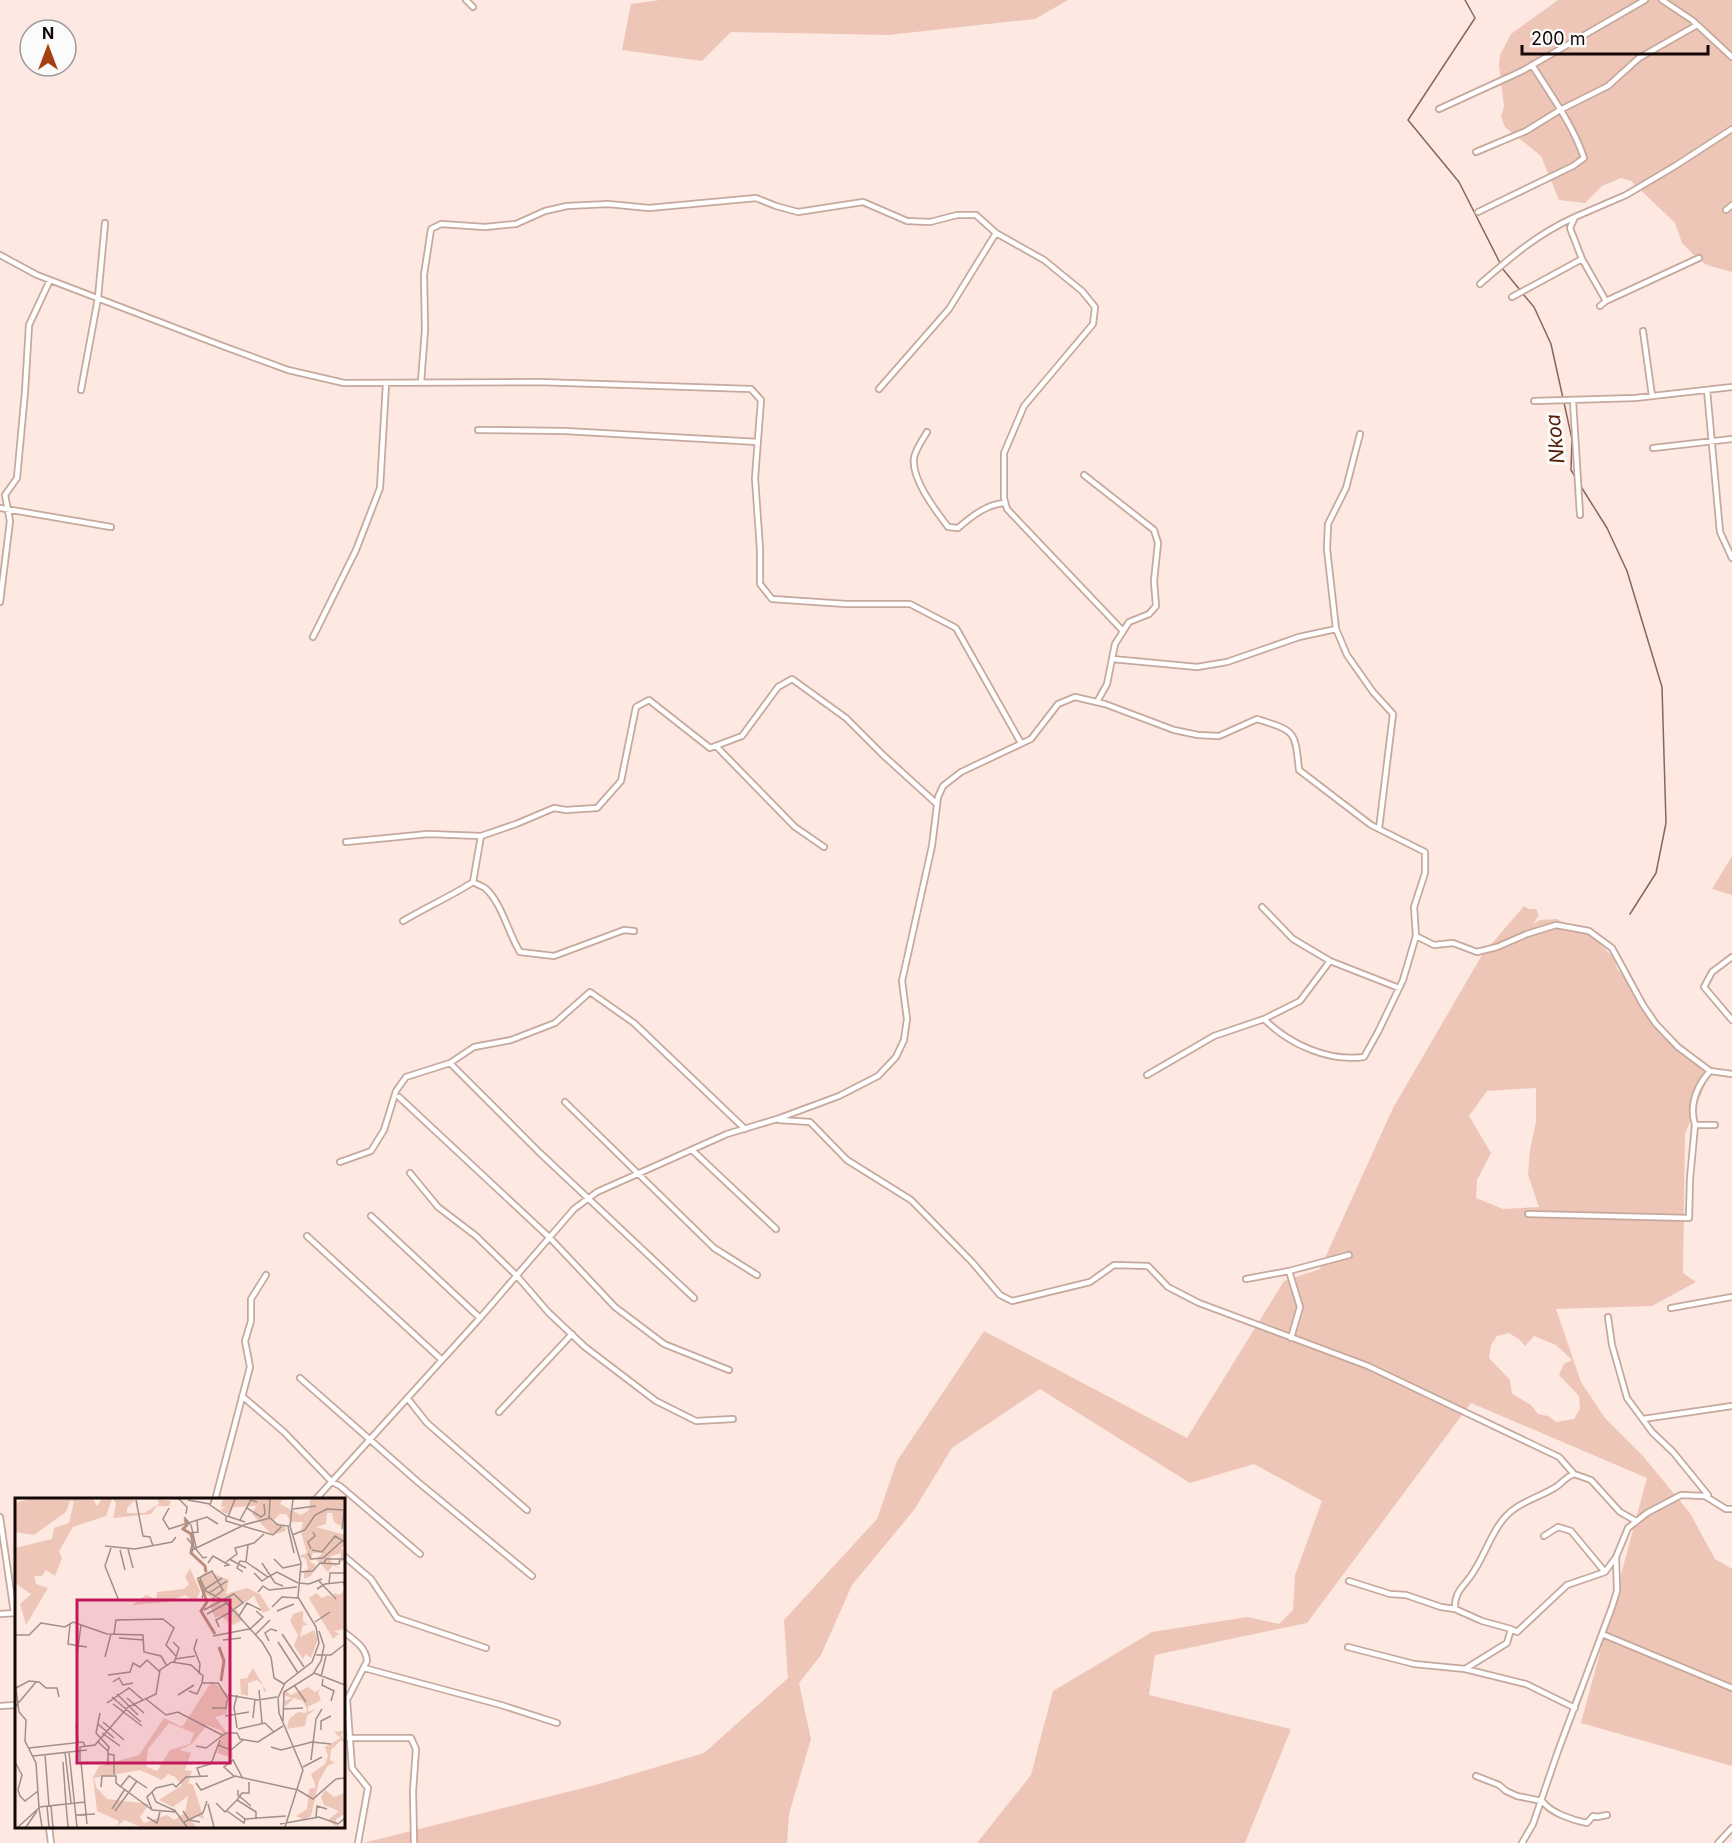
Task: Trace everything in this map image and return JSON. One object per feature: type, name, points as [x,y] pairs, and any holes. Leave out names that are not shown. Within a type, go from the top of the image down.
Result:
[{"type":"street","points":[[466,0],[472,7]]},
{"type":"street","points":[[1439,109],[1532,65],[1645,0]]},
{"type":"street","points":[[1662,0],[1697,25],[1732,57]]},
{"type":"street","points":[[1476,152],[1526,131],[1560,110],[1608,86],[1639,58],[1697,25]]},
{"type":"street","points":[[1478,213],[1574,166],[1584,158],[1580,145],[1532,65]]},
{"type":"street","points":[[1480,284],[1525,245],[1554,227],[1626,195],[1732,129]]},
{"type":"street","points":[[421,382],[425,330],[424,275],[431,229],[441,224],[485,227],[516,224],[545,211],[567,206],[608,204],[649,208],[756,198],[798,212],[863,202],[907,221],[930,222],[957,215],[976,215],[996,233],[1044,260],[1082,291],[1095,308],[1093,324],[1024,406],[1004,453],[1004,498],[1007,509],[1123,631]]},
{"type":"street","points":[[1726,210],[1732,205]]},
{"type":"street","points":[[1575,217],[1570,228],[1582,260],[1606,301]]},
{"type":"street","points":[[81,390],[98,298],[105,223]]},
{"type":"street","points":[[879,389],[948,309],[996,233]]},
{"type":"street","points":[[0,255],[50,280],[288,370],[344,383],[538,382],[751,389],[761,400],[755,478],[760,584],[772,599],[846,604],[910,604],[956,628],[1021,743]]},
{"type":"street","points":[[1600,306],[1606,301],[1699,258]]},
{"type":"street","points":[[1512,297],[1582,260]]},
{"type":"street","points":[[0,602],[10,521],[5,495],[16,478],[26,392],[29,325],[50,280]]},
{"type":"street","points":[[1643,331],[1652,396]]},
{"type":"street","points":[[314,637],[356,550],[380,488],[386,384]]},
{"type":"street","points":[[1534,401],[1652,396],[1732,387]]},
{"type":"street","points":[[1707,390],[1720,532],[1732,558]]},
{"type":"street","points":[[1574,401],[1580,515]]},
{"type":"street","points":[[478,430],[565,431],[758,442]]},
{"type":"street","points":[[927,432],[914,458],[916,474],[926,495],[948,527],[958,528],[970,517],[994,504],[1005,503]]},
{"type":"street","points":[[1360,434],[1346,488],[1328,524],[1327,549],[1336,629],[1347,655],[1373,692],[1393,714],[1379,829]]},
{"type":"street","points":[[1653,448],[1732,440]]},
{"type":"street","points":[[1084,475],[1154,530],[1158,543],[1154,582],[1156,606],[1149,614],[1129,622],[1115,644],[1107,684],[1097,702]]},
{"type":"street","points":[[0,508],[111,527]]},
{"type":"street","points":[[1112,659],[1197,667],[1227,662],[1299,637],[1336,629]]},
{"type":"street","points":[[346,842],[428,834],[481,836],[554,808],[566,810],[597,808],[621,781],[636,707],[649,700],[710,748],[742,736],[778,687],[792,679],[846,718],[937,804]]},
{"type":"street","points":[[317,1498],[408,1399],[574,1209],[588,1198],[727,1134],[777,1119],[839,1096],[878,1076],[896,1057],[904,1040],[907,1019],[902,981],[932,846],[937,804],[943,786],[961,772],[1031,739],[1058,704],[1075,697],[1097,702],[1174,730],[1198,735],[1219,736],[1257,719],[1287,728],[1296,740],[1299,770],[1320,788],[1379,829],[1425,852],[1425,873],[1414,906],[1416,936],[1399,988],[1364,1057],[1353,1058],[1322,1053],[1296,1044],[1277,1032],[1264,1019]]},
{"type":"street","points":[[716,746],[795,827],[824,847]]},
{"type":"street","points":[[403,921],[431,904],[450,897],[472,882],[481,836]]},
{"type":"street","points":[[472,882],[485,888],[500,911],[520,951],[554,956],[624,930],[634,931]]},
{"type":"street","points":[[1262,907],[1293,939],[1330,961],[1399,988]]},
{"type":"street","points":[[1416,936],[1434,945],[1453,943],[1477,952],[1556,925],[1589,931],[1612,948],[1656,1024],[1678,1047],[1710,1071],[1732,1074]]},
{"type":"street","points":[[1732,957],[1712,972],[1704,987],[1732,1020]]},
{"type":"street","points":[[1147,1075],[1214,1036],[1264,1019],[1300,1001],[1330,961]]},
{"type":"street","points":[[340,1162],[371,1151],[384,1131],[396,1091],[406,1077],[450,1063],[474,1047],[511,1040],[555,1023],[590,992],[634,1023],[745,1129]]},
{"type":"street","points":[[450,1063],[694,1298]]},
{"type":"street","points":[[1528,1214],[1689,1218],[1695,1125],[1693,1100],[1702,1080],[1710,1071]]},
{"type":"street","points":[[399,1097],[550,1238],[615,1307],[664,1344],[729,1370]]},
{"type":"street","points":[[565,1102],[714,1248],[757,1275]]},
{"type":"street","points":[[777,1119],[810,1122],[847,1160],[911,1200],[1000,1294],[1012,1301],[1090,1282],[1114,1265],[1148,1266],[1168,1287],[1199,1303],[1368,1366],[1559,1457],[1574,1474],[1592,1480],[1620,1512],[1636,1521]]},
{"type":"street","points":[[1695,1125],[1715,1125]]},
{"type":"street","points":[[692,1150],[776,1229]]},
{"type":"street","points":[[410,1173],[438,1207],[476,1236],[517,1276],[548,1312],[656,1401],[696,1421],[733,1419]]},
{"type":"street","points":[[371,1216],[480,1318]]},
{"type":"street","points":[[307,1236],[442,1360]]},
{"type":"street","points":[[1246,1278],[1289,1271],[1349,1255]]},
{"type":"street","points":[[1289,1271],[1300,1307],[1291,1338]]},
{"type":"street","points":[[216,1498],[250,1368],[244,1341],[251,1320],[251,1299],[266,1275]]},
{"type":"street","points":[[1671,1308],[1732,1297]]},
{"type":"street","points":[[1608,1317],[1612,1345],[1627,1398],[1652,1432],[1681,1461],[1703,1491],[1726,1509],[1732,1509]]},
{"type":"street","points":[[499,1412],[572,1334]]},
{"type":"street","points":[[300,1378],[475,1531],[532,1576]]},
{"type":"street","points":[[242,1396],[284,1432],[332,1482],[340,1486],[420,1554]]},
{"type":"street","points":[[408,1399],[428,1423],[527,1510]]},
{"type":"street","points":[[1643,1419],[1732,1406]]},
{"type":"street","points":[[1455,1609],[1454,1601],[1458,1590],[1470,1577],[1504,1518],[1521,1503],[1557,1486],[1565,1478],[1574,1474]]},
{"type":"street","points":[[1349,1581],[1455,1609],[1482,1621],[1517,1632],[1567,1585],[1605,1572],[1616,1557],[1628,1528],[1647,1513],[1681,1495],[1705,1496],[1715,1501]]},
{"type":"street","points":[[0,1517],[15,1613],[0,1614]]},
{"type":"street","points":[[1544,1536],[1558,1527],[1571,1531],[1605,1572]]},
{"type":"street","points":[[345,1557],[371,1579],[397,1618],[486,1648]]},
{"type":"street","points":[[1522,1843],[1542,1801],[1617,1591],[1616,1557]]},
{"type":"street","points":[[1465,1669],[1507,1643],[1510,1629]]},
{"type":"street","points":[[345,1633],[360,1645],[367,1654],[368,1661],[345,1698],[352,1768],[368,1788],[358,1843]]},
{"type":"street","points":[[1602,1634],[1732,1688]]},
{"type":"street","points":[[1348,1647],[1414,1664],[1465,1669],[1526,1684],[1575,1708]]},
{"type":"street","points":[[364,1668],[501,1705],[557,1723]]},
{"type":"street","points":[[0,1706],[15,1705]]},
{"type":"street","points":[[349,1738],[411,1737],[416,1749],[413,1791],[414,1843]]},
{"type":"street","points":[[1476,1776],[1499,1785],[1517,1796],[1542,1801],[1547,1807],[1579,1821],[1587,1822],[1593,1816],[1607,1815]]},
{"type":"street","points":[[50,1828],[51,1843]]},
{"type":"street","points":[[1718,1843],[1732,1828]]},
{"type":"shaded area","points":[[660,0],[1068,0],[1035,19],[888,35],[731,32],[702,61],[622,50],[631,4]]},
{"type":"shaded area","points":[[1558,0],[1732,0],[1732,272],[1707,265],[1698,259],[1682,243],[1675,223],[1631,181],[1621,178],[1602,186],[1585,203],[1559,200],[1541,156],[1505,127],[1501,117],[1504,106],[1500,55],[1511,34]]},
{"type":"shaded area","points":[[1732,856],[1732,895],[1712,889]]},
{"type":"shaded area","points":[[1524,906],[1536,909],[1539,915],[1533,924],[1540,920],[1557,919],[1566,924],[1588,928],[1595,933],[1601,945],[1614,958],[1617,969],[1640,995],[1641,1006],[1675,1049],[1711,1070],[1685,1134],[1683,1273],[1696,1282],[1652,1306],[1556,1309],[1581,1382],[1605,1418],[1642,1455],[1690,1513],[1715,1559],[1732,1569],[1732,1766],[1581,1723],[1647,1478],[1471,1403],[1307,1623],[1155,1655],[1149,1695],[1291,1729],[1245,1843],[977,1843],[1031,1775],[1053,1691],[1152,1632],[1248,1617],[1279,1624],[1293,1610],[1295,1575],[1322,1501],[1254,1464],[1190,1483],[1040,1389],[952,1448],[914,1510],[852,1585],[821,1655],[799,1683],[811,1739],[789,1814],[787,1843],[363,1843],[599,1784],[704,1753],[788,1678],[784,1620],[877,1519],[897,1461],[984,1331],[1187,1438],[1284,1281],[1320,1269],[1393,1108],[1482,955]],"holes":[[[1536,1088],[1536,1121],[1528,1175],[1539,1207],[1503,1209],[1476,1198],[1477,1180],[1491,1153],[1469,1116],[1487,1091]],[[1509,1333],[1525,1346],[1534,1336],[1556,1345],[1572,1360],[1564,1364],[1559,1375],[1579,1396],[1580,1409],[1574,1419],[1556,1422],[1548,1416],[1538,1414],[1531,1405],[1512,1394],[1510,1380],[1489,1358],[1491,1345],[1497,1336]]]},
{"type":"waterway","name":"Nkoa","points":[[1465,0],[1475,18],[1408,120],[1459,182],[1500,263]]},
{"type":"waterway","name":"Nkoa","points":[[1502,268],[1520,290]]},
{"type":"waterway","name":"Nkoa","points":[[1523,294],[1534,307],[1551,344],[1572,439],[1571,470],[1576,478]]},
{"type":"waterway","name":"Nkoa","points":[[1580,485],[1607,528],[1627,571],[1662,687],[1666,823],[1656,873],[1630,914]]}]
